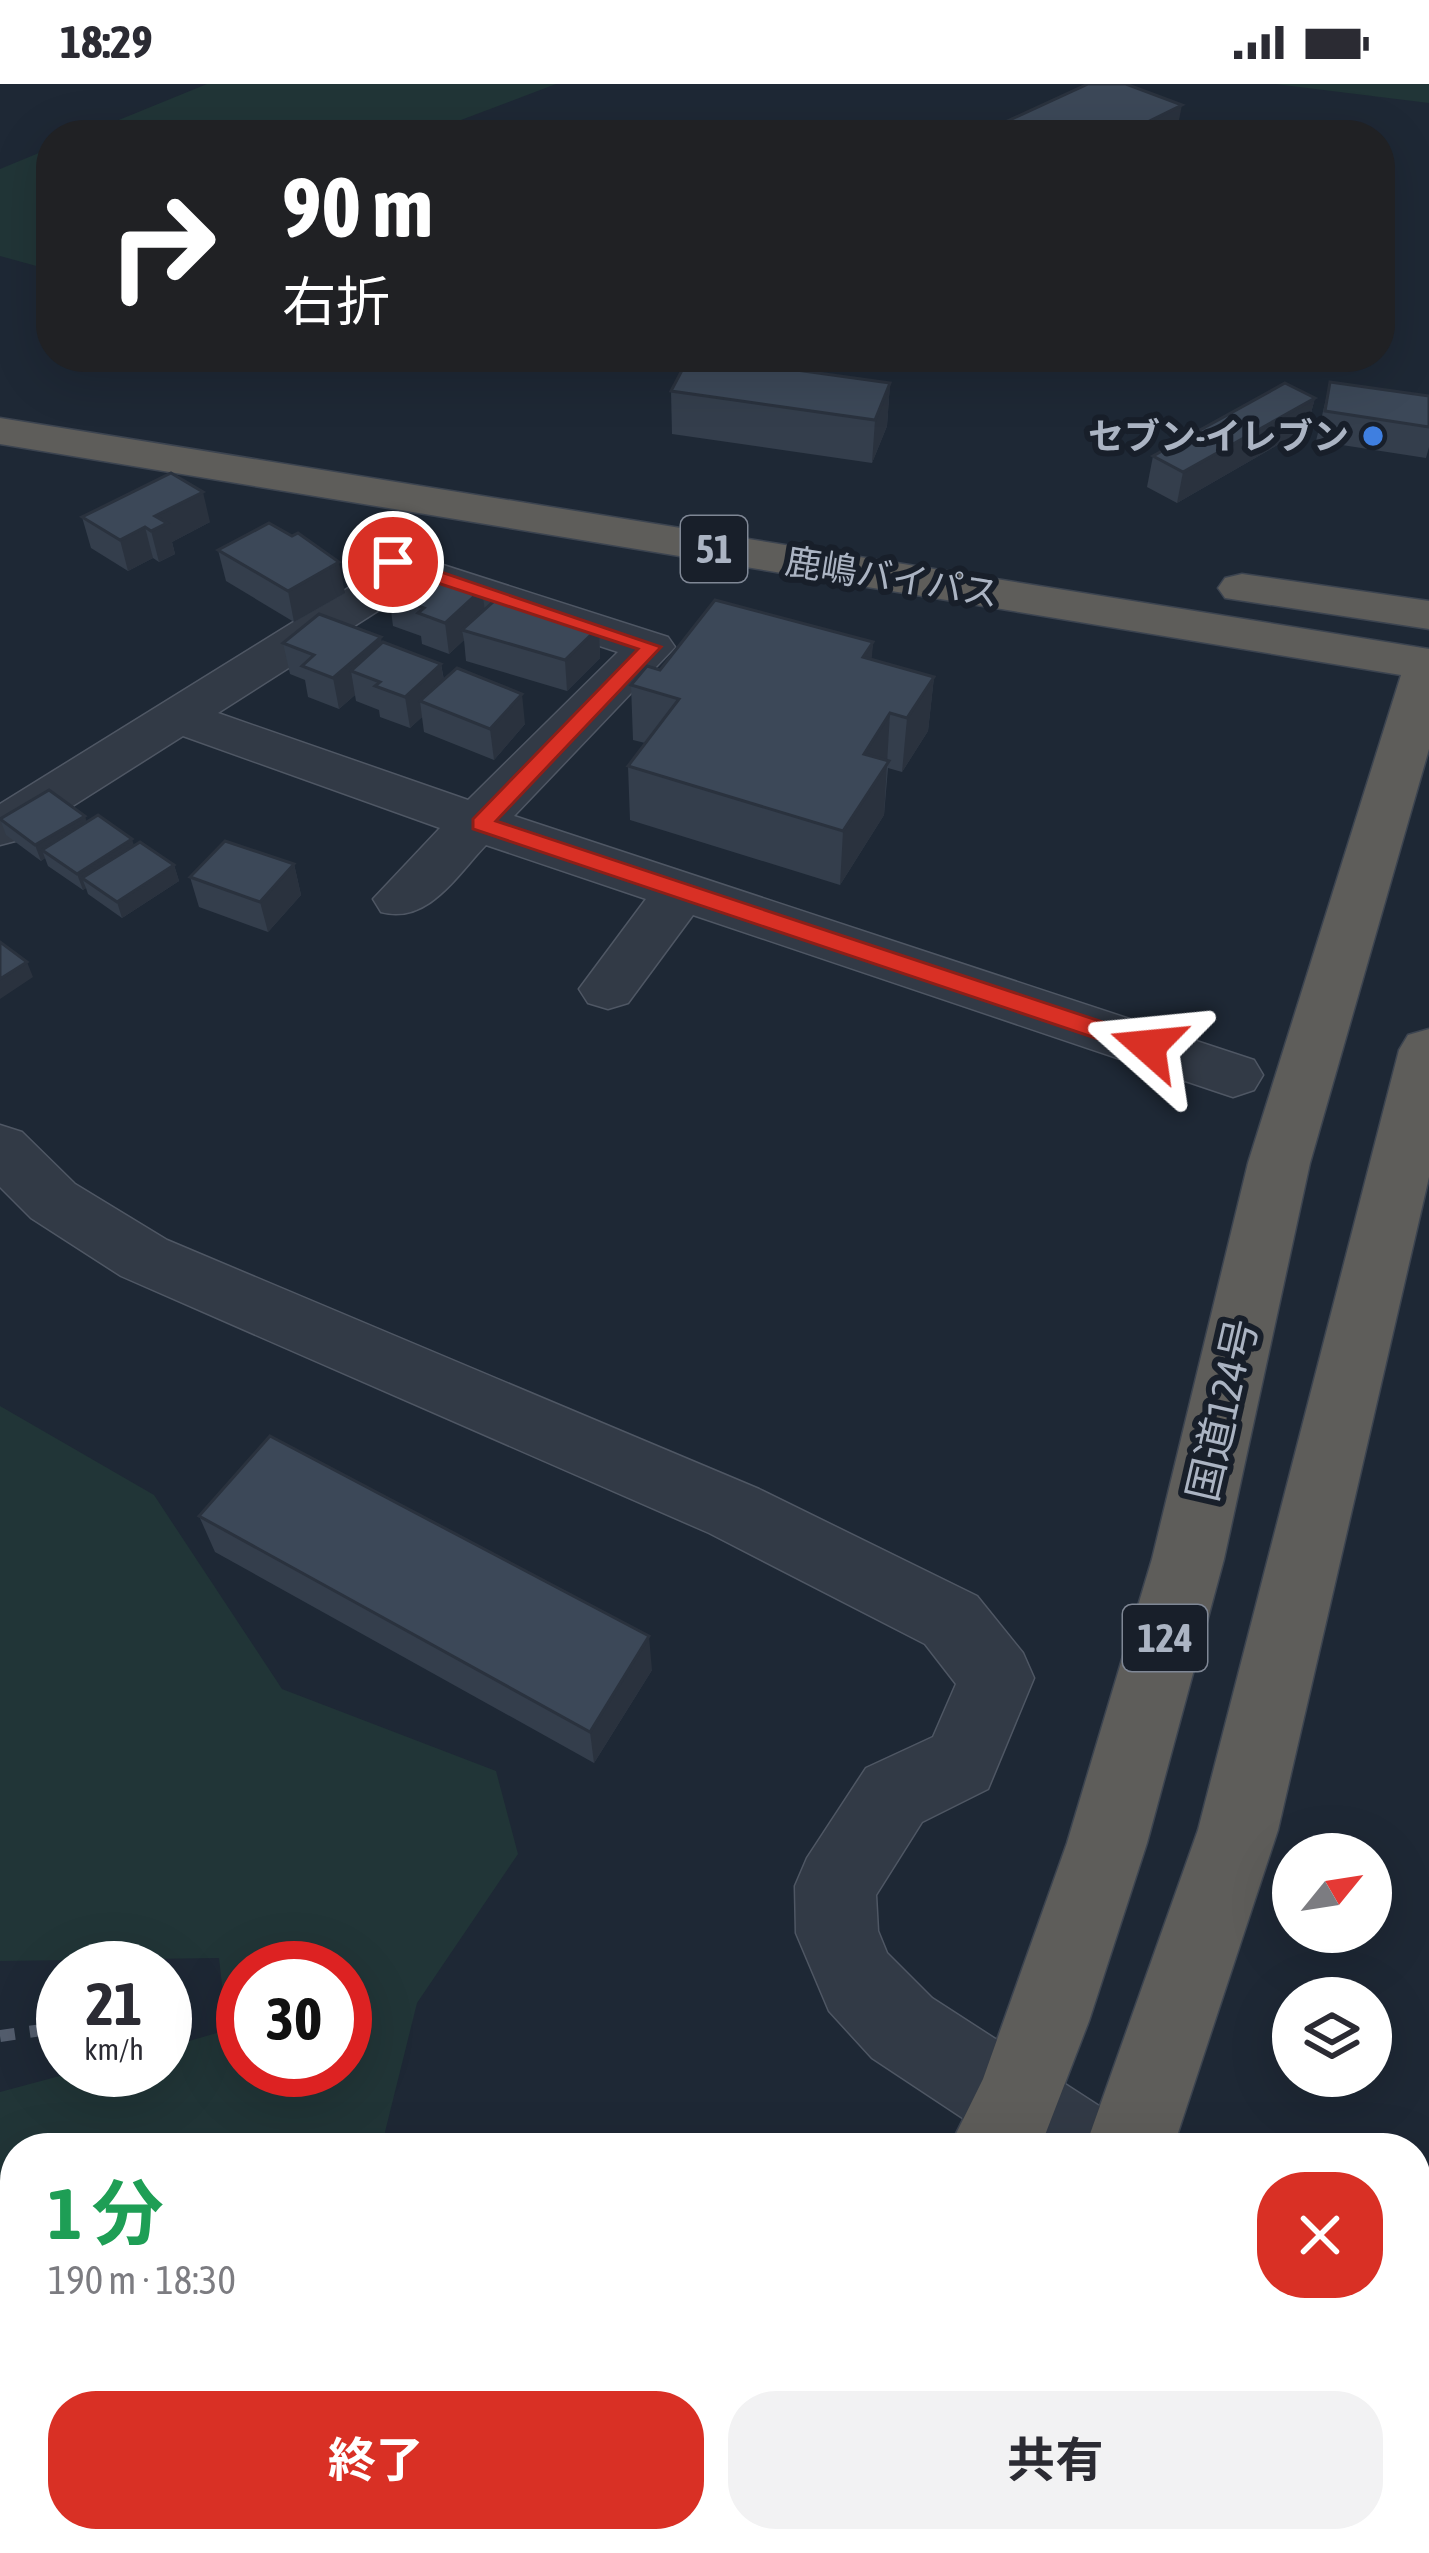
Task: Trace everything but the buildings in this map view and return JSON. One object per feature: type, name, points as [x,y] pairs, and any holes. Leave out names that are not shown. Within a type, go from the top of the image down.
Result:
[{"type":"highway","name":"鹿嶋バイパス","points":[[0,390],[789,518]]},
{"type":"highway","name":"鹿嶋バイパス","points":[[0,431],[1429,664]]},
{"type":"highway","name":"鹿嶋バイパス","points":[[950,543],[1064,560]]},
{"type":"highway","points":[[1202,582],[1429,616]]},
{"type":"highway","name":"国道124号","points":[[1031,2133],[1077,1939],[1188,1559],[1279,1163],[1429,664]]},
{"type":"highway","points":[[1134,2133],[1238,1830],[1429,1050]]},
{"type":"street","points":[[401,899],[481,824],[651,647],[393,562],[392,550],[440,504]]},
{"type":"street","points":[[0,828],[412,569]]},
{"type":"street","points":[[191,722],[1233,1075]]},
{"type":"street","points":[[608,989],[681,891]]},
{"type":"street","points":[[0,1148],[52,1201],[144,1258],[734,1511],[951,1620],[996,1678],[961,1763],[894,1795],[836,1886],[837,1933],[858,1982],[902,2028],[1031,2133]]},
{"type":"green space","points":[[207,84],[556,84],[461,120],[119,120]]},
{"type":"green space","points":[[1275,84],[1429,84],[1429,103]]},
{"type":"green space","points":[[36,154],[36,266],[0,256],[0,169]]},
{"type":"green space","points":[[0,1406],[154,1495],[282,1689],[496,1771],[518,1854],[417,2003],[385,2133],[0,2133],[0,2092],[36,2082],[36,2097],[192,2097],[192,2040],[216,2033],[216,2097],[372,2097],[372,1941],[216,1941],[216,1958],[192,1958],[192,1941],[36,1941],[36,1961],[0,1961]]},
{"type":"railway","points":[[0,2036],[36,2031]]},
{"type":"place","name":"セブン-イレブン","points":[[1373,436]]},
{"type":"route","points":[[393,562],[651,647],[481,824],[1148,1046]]}]
